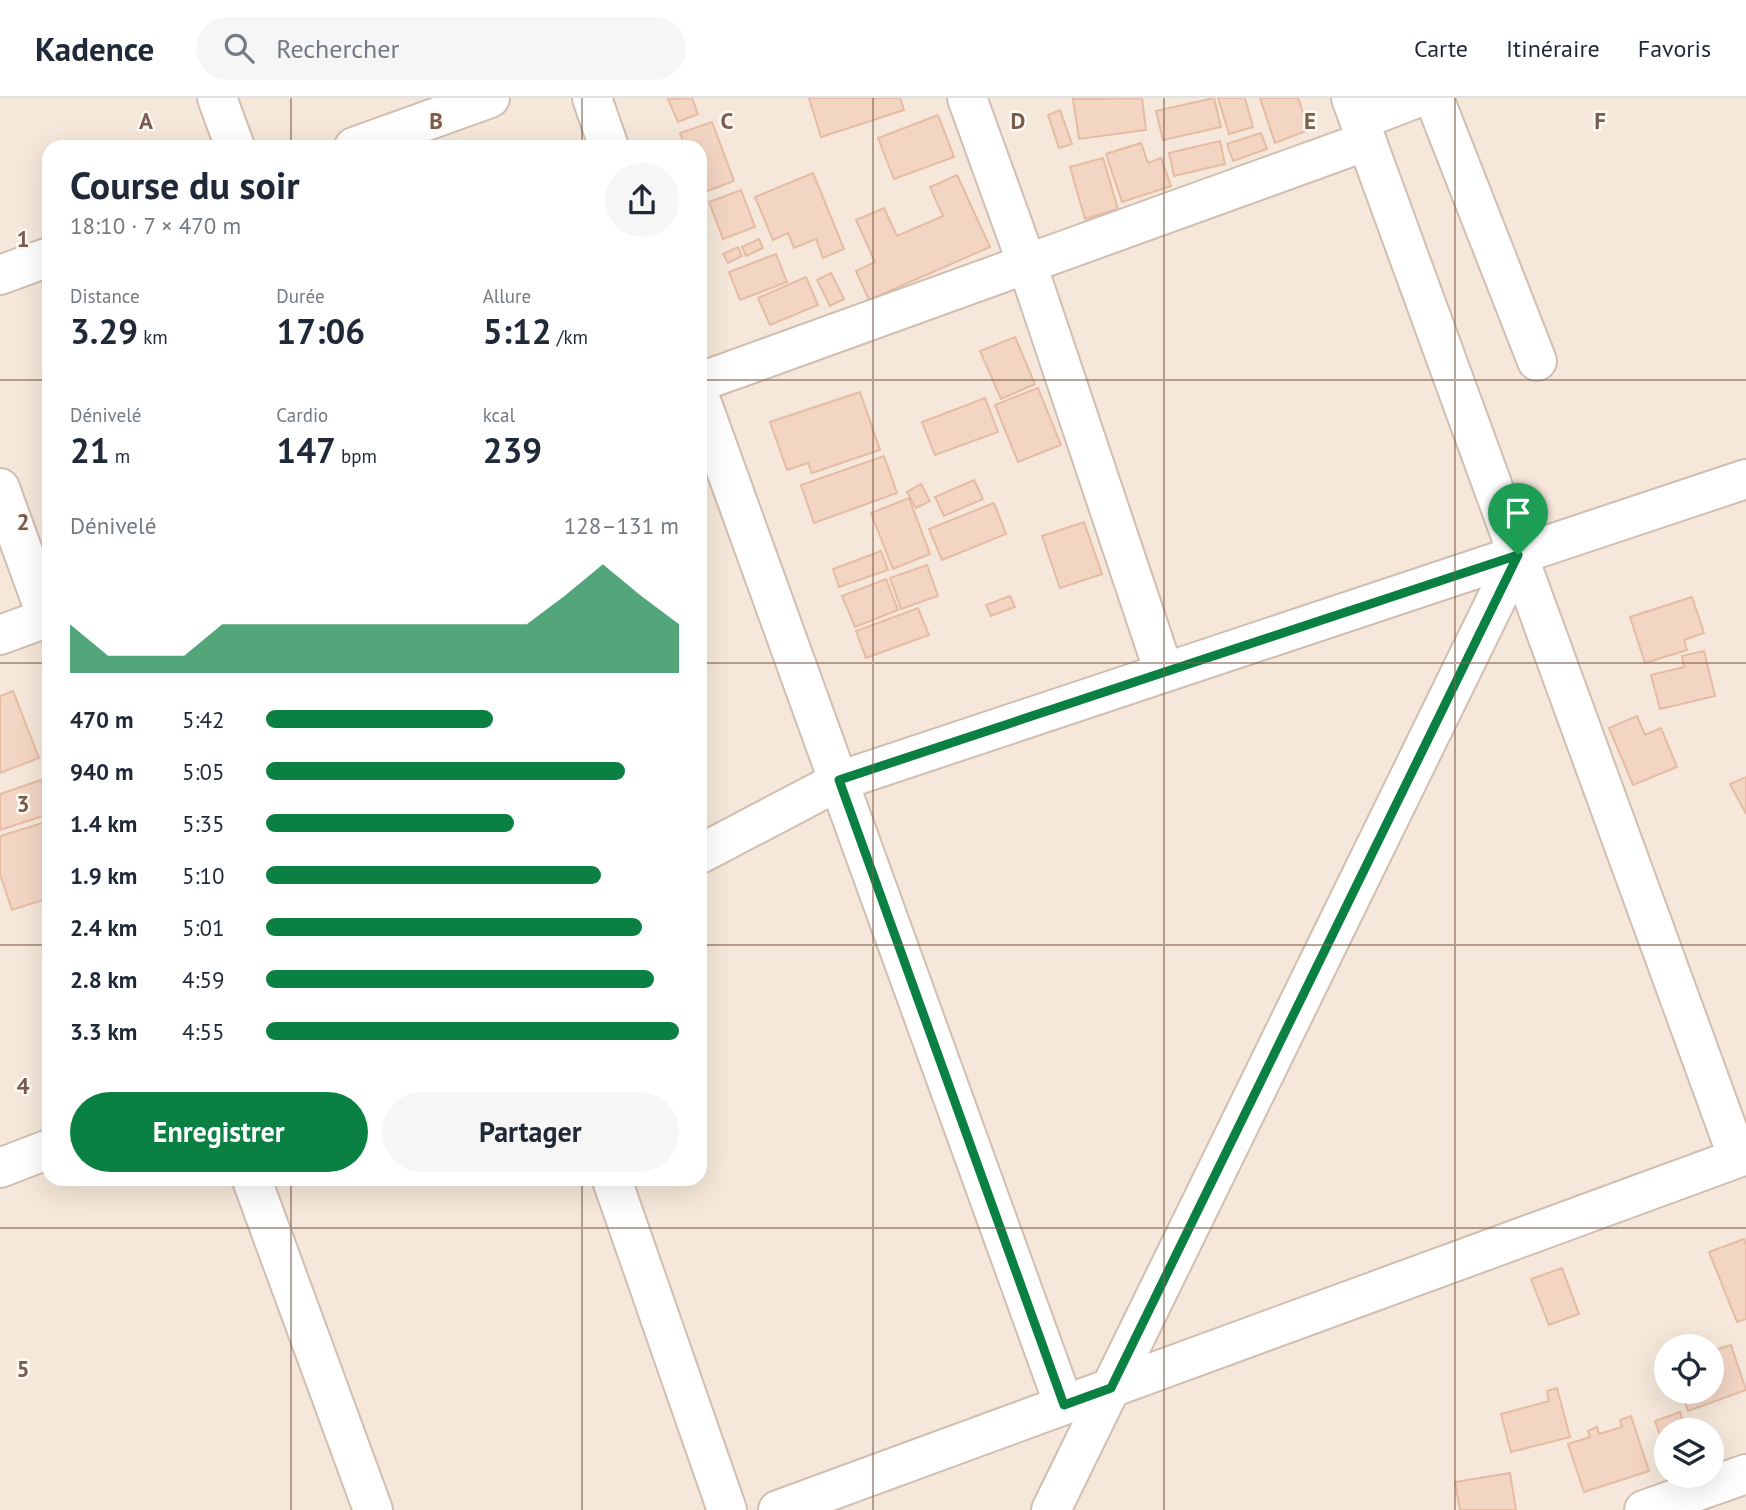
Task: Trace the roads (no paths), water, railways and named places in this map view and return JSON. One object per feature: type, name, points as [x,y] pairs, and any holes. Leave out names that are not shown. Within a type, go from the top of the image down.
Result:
[{"type":"street","points":[[218,98],[233,140]]},
{"type":"street","points":[[373,140],[490,98]]},
{"type":"street","points":[[592,98],[607,140]]},
{"type":"street","points":[[967,98],[1027,264],[1164,672]]},
{"type":"street","points":[[707,379],[1027,264],[1359,120],[1417,98]]},
{"type":"street","points":[[1434,98],[1537,361]]},
{"type":"street","points":[[778,1510],[1742,1156],[1359,120]]},
{"type":"street","points":[[0,275],[42,260]]},
{"type":"street","points":[[707,417],[1064,1405]]},
{"type":"street","points":[[707,850],[839,780],[1746,479]]},
{"type":"street","points":[[0,488],[42,603]]},
{"type":"street","points":[[1051,1510],[1518,555]]},
{"type":"street","points":[[0,635],[42,621]]},
{"type":"street","points":[[0,1168],[42,1152]]},
{"type":"street","points":[[255,1186],[373,1510]]},
{"type":"street","points":[[614,1186],[727,1510]]},
{"type":"street","points":[[1644,1510],[1746,1474]]}]
